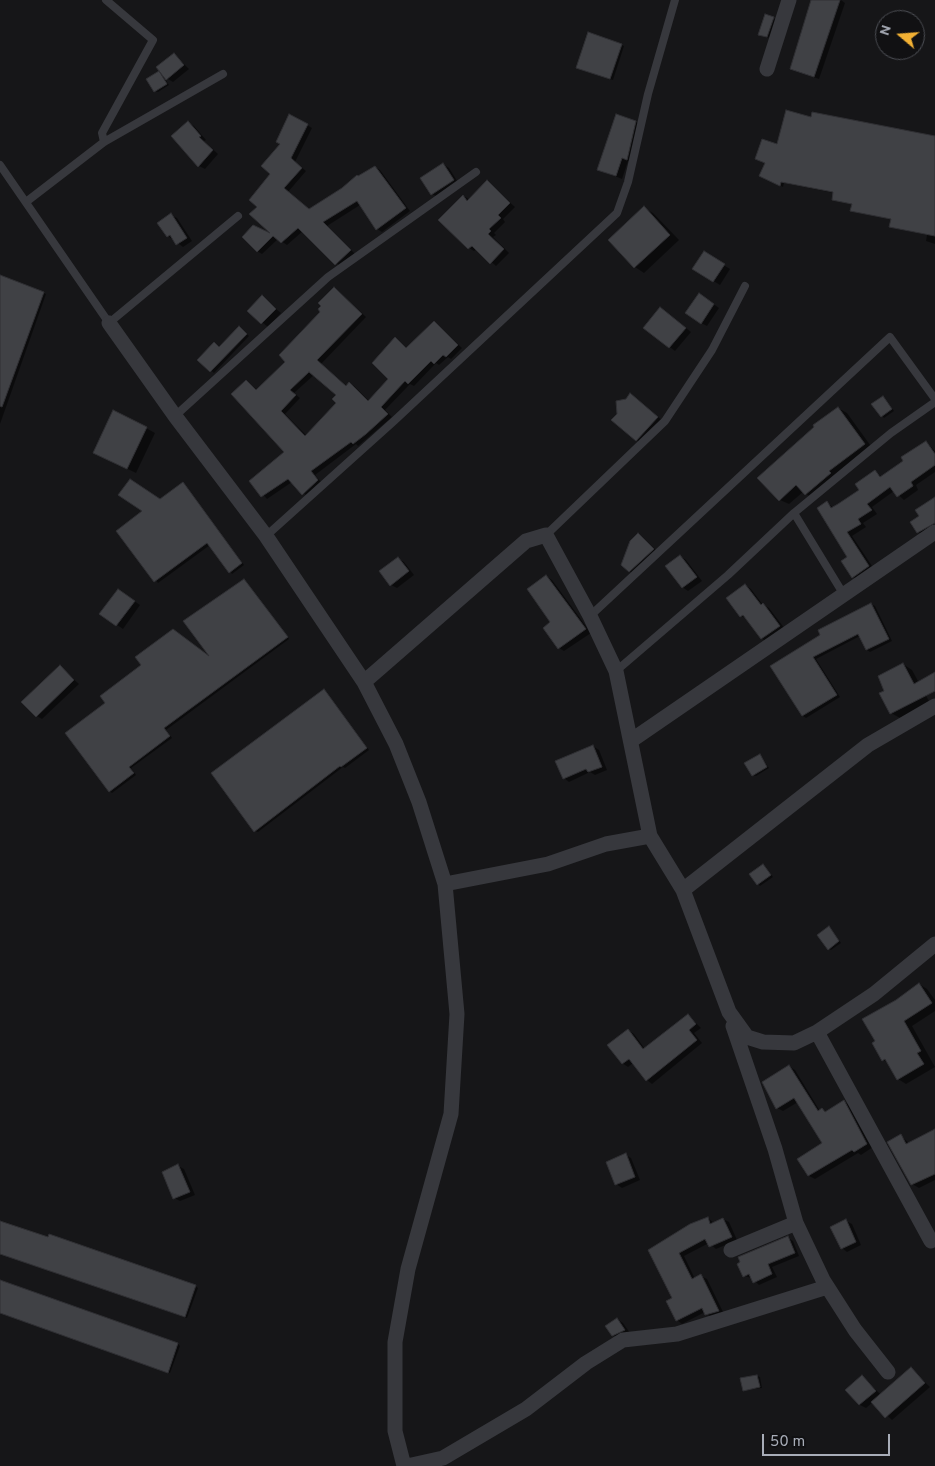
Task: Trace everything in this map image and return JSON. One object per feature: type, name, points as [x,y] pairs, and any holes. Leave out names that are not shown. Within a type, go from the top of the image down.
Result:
[{"type":"street","points":[[767,69],[789,0]]},
{"type":"street","points":[[109,323],[175,416],[266,536],[364,682],[396,744],[419,802],[445,884],[458,1014],[451,1114],[408,1268],[395,1342],[395,1430],[406,1466],[443,1458],[518,1414],[623,1340],[677,1334],[827,1287]]},
{"type":"street","points":[[632,740],[935,532]]},
{"type":"street","points":[[364,682],[526,541],[546,535],[590,616],[616,672],[632,740],[650,836],[683,890],[729,1012],[775,1149],[796,1223],[827,1287],[855,1330],[888,1372]]},
{"type":"street","points":[[683,890],[868,745],[935,706]]},
{"type":"street","points":[[445,884],[548,864],[606,844],[650,836]]},
{"type":"street","points":[[729,1012],[747,1037],[763,1042],[794,1043],[817,1032],[933,952]]},
{"type":"street","points":[[817,1032],[931,1241]]},
{"type":"street","points":[[731,1250],[796,1223]]},
{"type":"lane","points":[[104,142],[102,133],[153,40],[106,0]]},
{"type":"lane","points":[[266,536],[394,421],[556,267],[617,213],[628,182],[648,94],[675,0]]},
{"type":"lane","points":[[26,202],[104,142],[223,74]]},
{"type":"lane","points":[[0,165],[109,323],[238,216]]},
{"type":"lane","points":[[175,416],[328,277],[476,172]]},
{"type":"lane","points":[[546,535],[665,421],[712,350],[745,286]]},
{"type":"lane","points":[[590,616],[890,337],[935,400],[891,433],[794,513],[728,575],[616,672]]},
{"type":"lane","points":[[794,513],[844,595]]},
{"type":"building","points":[[811,0],[840,0],[814,77],[790,69]]},
{"type":"building","points":[[765,14],[774,17],[767,37],[758,35]]},
{"type":"building","points":[[588,32],[622,44],[610,79],[576,68]]},
{"type":"building","points":[[174,53],[184,65],[166,80],[156,67]]},
{"type":"building","points":[[159,71],[167,84],[154,92],[146,79]]},
{"type":"building","points":[[786,110],[811,117],[812,112],[935,136],[935,236],[889,227],[891,219],[850,211],[852,204],[832,200],[833,192],[781,182],[780,186],[759,176],[765,163],[755,159],[762,139],[777,144]]},
{"type":"building","points":[[289,114],[308,124],[291,158],[302,168],[284,188],[309,209],[342,188],[357,175],[375,166],[406,208],[376,230],[357,201],[323,222],[351,250],[335,265],[298,228],[281,243],[273,236],[257,252],[242,237],[253,225],[270,233],[249,214],[257,207],[249,200],[270,174],[261,166],[280,144],[276,142]]},
{"type":"building","points":[[616,114],[636,121],[627,160],[622,158],[616,176],[597,170]]},
{"type":"building","points":[[188,121],[201,136],[199,137],[213,150],[198,167],[171,136]]},
{"type":"building","points":[[443,163],[454,180],[431,195],[420,178]]},
{"type":"building","points":[[487,180],[510,203],[498,215],[501,218],[489,229],[491,231],[488,234],[504,249],[490,264],[472,246],[468,249],[438,220],[463,195],[467,201]]},
{"type":"building","points":[[644,206],[670,235],[634,268],[608,240]]},
{"type":"building","points":[[171,213],[187,238],[176,245],[170,235],[167,237],[157,223]]},
{"type":"building","points":[[704,251],[725,264],[713,282],[692,269]]},
{"type":"building","points":[[0,275],[44,292],[2,407],[0,406]]},
{"type":"building","points":[[334,287],[362,314],[317,360],[346,386],[349,382],[368,401],[388,379],[372,363],[395,337],[406,348],[434,321],[458,345],[446,357],[443,355],[434,364],[431,361],[408,384],[405,381],[381,407],[388,414],[366,434],[353,444],[351,442],[311,471],[318,480],[302,495],[288,479],[261,497],[249,481],[284,452],[231,394],[246,380],[256,390],[285,362],[279,355],[320,312],[318,309],[321,306],[318,303]],"holes":[[[309,372],[336,395],[332,399],[336,403],[305,436],[281,411],[296,395],[290,390]]]},
{"type":"building","points":[[699,293],[714,304],[701,324],[685,313]]},
{"type":"building","points":[[262,295],[276,309],[261,324],[247,311]]},
{"type":"building","points":[[660,307],[686,328],[669,348],[643,328]]},
{"type":"building","points":[[239,326],[247,334],[210,372],[197,360],[214,342],[219,347]]},
{"type":"building","points":[[630,393],[658,417],[636,441],[611,420],[617,414],[616,401],[626,399]]},
{"type":"building","points":[[883,396],[892,409],[881,417],[871,404]]},
{"type":"building","points":[[838,407],[865,444],[829,471],[831,473],[805,495],[796,485],[779,501],[757,478],[814,427],[813,425]]},
{"type":"building","points":[[113,410],[147,427],[127,469],[93,453]]},
{"type":"building","points":[[926,441],[935,454],[935,465],[911,482],[913,486],[897,497],[890,487],[867,504],[872,510],[858,519],[861,524],[847,532],[869,566],[852,578],[841,561],[847,557],[817,508],[827,501],[831,508],[838,504],[859,490],[855,484],[875,470],[880,477],[903,461],[901,457]]},
{"type":"building","points":[[130,479],[160,499],[183,482],[242,563],[229,573],[207,543],[154,582],[116,531],[142,511],[118,495]]},
{"type":"building","points":[[935,497],[935,523],[917,533],[910,522],[919,516],[915,510]]},
{"type":"building","points":[[638,533],[654,549],[629,572],[621,565],[630,541]]},
{"type":"building","points":[[680,555],[697,577],[682,588],[665,566]]},
{"type":"building","points":[[398,557],[409,571],[390,586],[379,571]]},
{"type":"building","points":[[546,575],[586,629],[558,649],[543,628],[550,622],[527,589]]},
{"type":"building","points":[[244,579],[288,637],[164,728],[170,736],[129,767],[134,773],[109,792],[65,733],[105,703],[100,696],[141,665],[135,657],[173,629],[209,656],[183,621]]},
{"type":"building","points":[[745,584],[761,605],[763,603],[780,626],[761,639],[743,615],[740,617],[726,598]]},
{"type":"building","points":[[118,589],[135,601],[116,626],[99,614]]},
{"type":"building","points":[[871,603],[889,639],[866,650],[858,634],[813,657],[837,695],[802,716],[770,666],[820,635],[818,630]]},
{"type":"building","points":[[903,663],[914,684],[935,672],[935,691],[890,714],[879,693],[884,691],[878,676]]},
{"type":"building","points":[[60,665],[74,680],[36,717],[21,702]]},
{"type":"building","points":[[324,689],[367,748],[340,766],[254,832],[211,773]]},
{"type":"building","points":[[593,745],[602,767],[588,772],[586,769],[563,779],[555,761]]},
{"type":"building","points":[[760,754],[767,767],[752,776],[744,763]]},
{"type":"building","points":[[763,864],[771,875],[757,885],[749,874]]},
{"type":"building","points":[[829,926],[839,941],[828,950],[817,935]]},
{"type":"building","points":[[919,983],[932,1003],[904,1021],[921,1051],[917,1053],[924,1064],[897,1080],[885,1059],[882,1061],[872,1043],[875,1041],[862,1019],[896,1000]]},
{"type":"building","points":[[688,1014],[696,1024],[689,1030],[697,1040],[646,1081],[629,1059],[622,1064],[607,1045],[628,1029],[643,1049]]},
{"type":"building","points":[[789,1065],[818,1111],[822,1108],[825,1112],[844,1100],[867,1144],[854,1152],[852,1150],[808,1176],[797,1159],[822,1143],[794,1098],[776,1109],[762,1082]]},
{"type":"building","points":[[935,1129],[935,1174],[911,1185],[887,1142],[901,1134],[906,1144]]},
{"type":"building","points":[[626,1153],[635,1177],[615,1185],[606,1162]]},
{"type":"building","points":[[178,1164],[190,1192],[173,1199],[162,1172]]},
{"type":"building","points":[[708,1217],[710,1224],[723,1218],[732,1237],[709,1247],[705,1239],[679,1253],[692,1279],[701,1274],[719,1311],[705,1315],[702,1308],[676,1321],[666,1301],[672,1298],[648,1250],[690,1224]]},
{"type":"building","points":[[846,1219],[856,1242],[841,1249],[830,1227]]},
{"type":"building","points":[[0,1221],[48,1237],[49,1234],[196,1285],[185,1317],[0,1254]]},
{"type":"building","points":[[788,1236],[795,1253],[768,1264],[772,1274],[753,1283],[749,1274],[743,1277],[737,1264],[740,1262],[738,1257]]},
{"type":"building","points":[[0,1280],[178,1343],[168,1373],[0,1313]]},
{"type":"building","points":[[617,1318],[625,1330],[612,1336],[605,1326]]},
{"type":"building","points":[[911,1367],[925,1383],[885,1418],[871,1402]]},
{"type":"building","points":[[757,1375],[760,1387],[743,1391],[740,1378]]},
{"type":"building","points":[[862,1375],[876,1391],[859,1405],[845,1390]]}]
